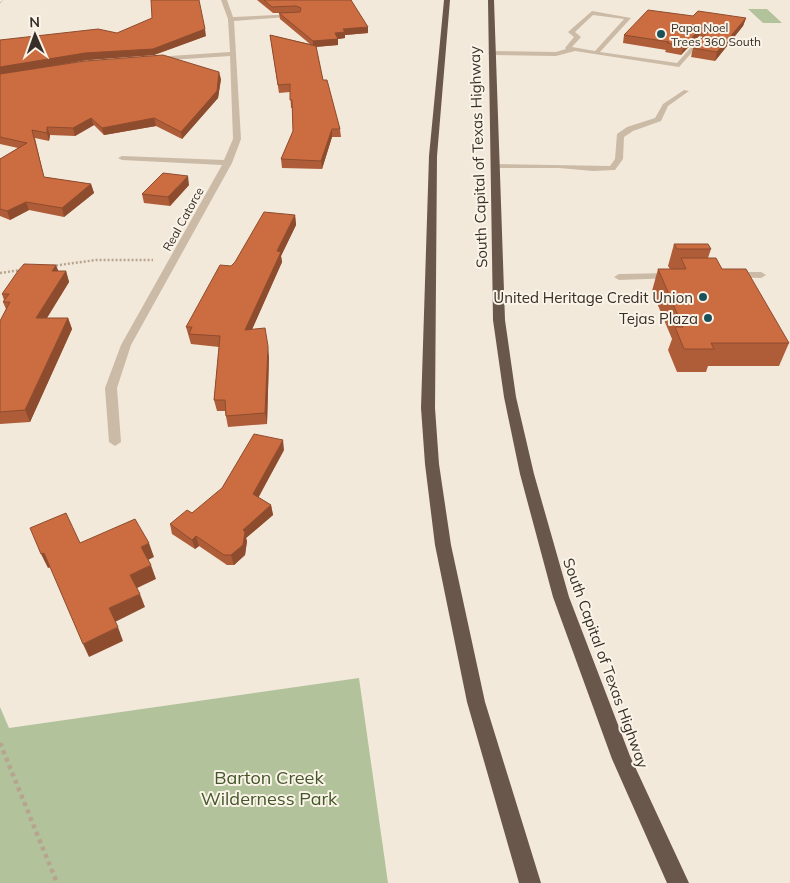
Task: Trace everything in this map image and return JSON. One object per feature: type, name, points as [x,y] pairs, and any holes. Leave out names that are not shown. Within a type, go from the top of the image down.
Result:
[{"type":"highway","name":"South Capital of Texas Highway","points":[[447,0],[433,156],[428,408],[432,464],[443,545],[476,702],[530,883]]},
{"type":"highway","name":"South Capital of Texas Highway","points":[[490,0],[499,320],[510,397],[527,474],[561,597],[622,759],[678,883]]},
{"type":"street","name":"Real Catorce","points":[[115,442],[111,388],[126,345],[228,163],[238,139],[231,19],[224,0]]},
{"type":"street","points":[[596,53],[628,18],[592,13],[571,32],[578,37],[568,48],[596,53],[679,66],[701,39]]},
{"type":"street","points":[[231,19],[297,16]]},
{"type":"street","points":[[491,53],[556,54],[575,49]]},
{"type":"street","points":[[144,59],[233,54]]},
{"type":"street","points":[[494,166],[612,168],[619,159],[620,136],[630,129],[658,119],[666,104],[686,91]]},
{"type":"street","points":[[122,158],[228,163]]},
{"type":"street","points":[[722,275],[761,275]]},
{"type":"street","points":[[619,277],[685,276]]},
{"type":"path","points":[[0,3],[3,0]]},
{"type":"path","points":[[48,266],[96,260],[174,261]]},
{"type":"path","points":[[0,274],[29,269]]},
{"type":"path","points":[[0,743],[57,883]]},
{"type":"green space","points":[[748,9],[767,9],[782,23],[763,23]]},
{"type":"green space","name":"Barton Creek Wilderness Park","points":[[359,678],[388,883],[0,883],[0,707],[9,728]]},
{"type":"building","points":[[151,0],[199,0],[205,29],[153,49],[85,53],[0,67],[0,40],[98,29],[117,33],[152,18]]},
{"type":"building","points":[[264,0],[351,0],[368,27],[343,29],[345,32],[335,33],[338,39],[313,41],[279,13],[300,12],[301,8],[296,6],[272,7]]},
{"type":"building","points":[[648,10],[693,16],[698,11],[746,18],[717,52],[693,48],[708,32],[708,29],[702,27],[684,46],[624,35]]},
{"type":"building","points":[[270,35],[316,46],[323,80],[327,80],[340,129],[332,129],[321,161],[281,159],[293,131],[292,100],[290,100],[290,84],[278,85]]},
{"type":"building","points":[[163,55],[219,72],[217,91],[181,132],[154,118],[102,128],[91,118],[73,128],[47,127],[47,133],[32,130],[44,177],[91,184],[62,208],[26,202],[7,211],[0,209],[0,159],[27,143],[0,137],[0,74],[85,61]]},
{"type":"building","points":[[163,173],[188,176],[168,197],[142,194]]},
{"type":"building","points":[[264,212],[295,215],[277,251],[281,252],[245,330],[265,328],[268,346],[265,413],[226,416],[225,400],[214,400],[220,336],[189,334],[192,327],[186,327],[220,265],[231,266],[235,262]]},
{"type":"building","points":[[674,244],[708,244],[711,249],[677,249]]},
{"type":"building","name":"Tejas Plaza","points":[[681,258],[716,258],[722,269],[746,269],[789,343],[711,343],[714,349],[684,349],[675,327],[683,327],[658,269],[686,269]]},
{"type":"building","points":[[24,264],[56,265],[52,271],[66,271],[36,318],[68,318],[25,410],[0,412],[0,321],[10,302],[3,302],[9,294],[2,294]]},
{"type":"building","points":[[254,434],[283,440],[253,494],[271,505],[243,530],[245,532],[243,545],[231,555],[224,555],[196,536],[192,540],[170,524],[187,510],[192,513],[222,488]]},
{"type":"building","points":[[66,513],[80,543],[135,519],[149,543],[141,547],[151,565],[130,575],[140,594],[109,608],[118,627],[83,644],[44,553],[41,554],[30,528]]},
{"type":"place","name":"Papa Noel Trees 360 South","points":[[661,34]]},
{"type":"place","name":"United Heritage Credit Union","points":[[703,297]]},
{"type":"place","name":"Tejas Plaza","points":[[708,318]]}]
